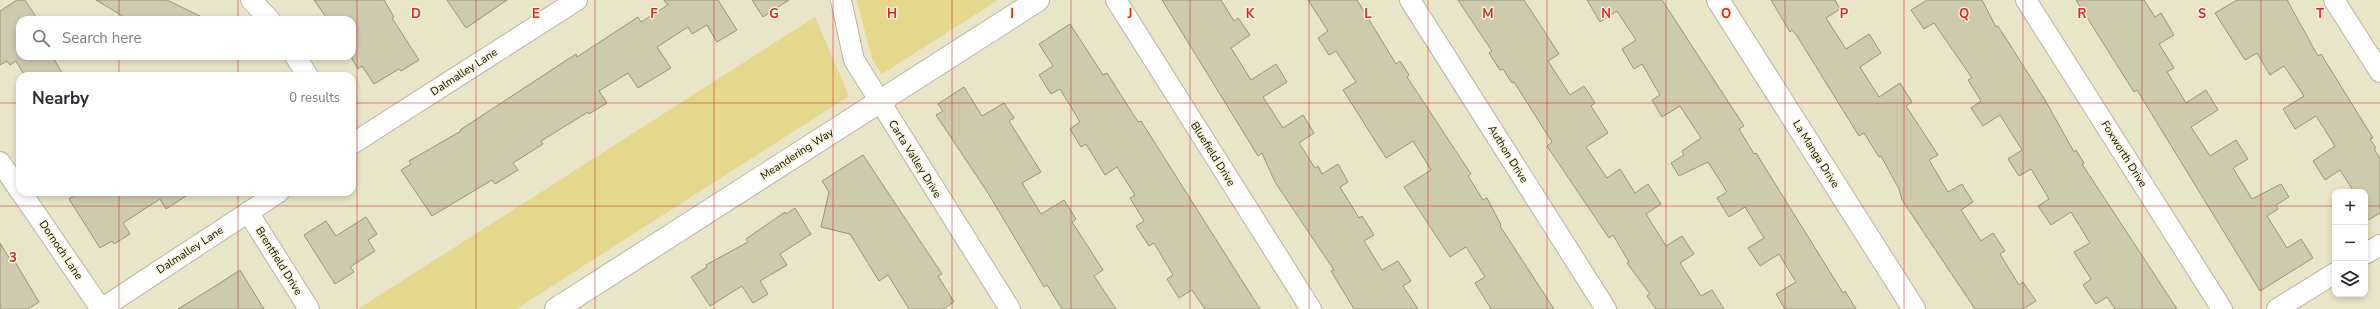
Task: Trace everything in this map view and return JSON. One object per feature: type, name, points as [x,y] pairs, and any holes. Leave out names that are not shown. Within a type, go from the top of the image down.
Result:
[{"type":"street","points":[[251,0],[266,16]]},
{"type":"street","name":"Carta Valley Drive","points":[[841,0],[854,60],[1010,309]]},
{"type":"street","name":"Meandering Way","points":[[556,309],[1038,0]]},
{"type":"street","name":"Bluefield Drive","points":[[1116,0],[1311,309]]},
{"type":"street","name":"Authon Drive","points":[[1410,0],[1606,309]]},
{"type":"street","name":"La Manga Drive","points":[[1718,0],[1914,309]]},
{"type":"street","name":"Foxworth Drive","points":[[2026,0],[2222,309]]},
{"type":"street","points":[[2334,0],[2380,72]]},
{"type":"street","name":"Dalmalley Lane","points":[[356,141],[574,1]]},
{"type":"street","points":[[298,60],[305,72]]},
{"type":"street","name":"Dornoch Lane","points":[[0,162],[16,186]]},
{"type":"street","name":"Dornoch Lane","points":[[23,196],[101,309]]},
{"type":"street","name":"Dalmalley Lane","points":[[101,309],[273,196]]},
{"type":"street","name":"Brentfield Drive","points":[[248,212],[309,309]]},
{"type":"street","points":[[2368,252],[2380,245]]},
{"type":"street","points":[[2277,309],[2332,275]]},
{"type":"shaded area","points":[[857,0],[998,0],[882,74],[872,59]]},
{"type":"shaded area","points":[[815,17],[849,96],[516,309],[358,309]]},
{"type":"building","points":[[17,0],[25,0],[35,16],[16,16],[16,60],[54,60],[62,72],[23,72],[16,61],[10,65],[7,61],[0,65],[0,11]]},
{"type":"building","points":[[96,0],[167,0],[200,16],[122,16]]},
{"type":"building","points":[[314,0],[384,0],[394,17],[392,18],[419,60],[401,71],[399,69],[374,84],[362,66],[358,69],[353,60],[356,60],[356,16],[325,16]]},
{"type":"building","points":[[447,0],[507,0],[466,28]]},
{"type":"building","points":[[664,0],[718,0],[737,30],[717,42],[707,25],[692,34],[688,27],[657,47],[671,68],[638,88],[628,73],[599,91],[607,103],[589,114],[588,112],[541,141],[543,144],[513,163],[518,170],[495,184],[492,180],[432,216],[401,170],[411,164],[409,161],[461,131],[460,130],[576,54],[577,57],[638,17],[641,22],[668,5]]},
{"type":"building","points":[[752,0],[789,0],[763,17]]},
{"type":"building","points":[[1162,0],[1221,0],[1234,21],[1238,18],[1250,35],[1231,48],[1251,80],[1276,64],[1287,82],[1263,97],[1283,128],[1303,115],[1314,133],[1299,143],[1315,168],[1318,166],[1322,174],[1338,164],[1348,182],[1340,187],[1359,218],[1362,216],[1374,235],[1364,241],[1382,270],[1398,261],[1411,281],[1403,286],[1418,309],[1354,309],[1331,271],[1334,270],[1275,182],[1262,153],[1258,156]]},
{"type":"building","points":[[1308,0],[1357,0],[1396,64],[1400,61],[1409,75],[1407,77],[1471,174],[1468,176],[1483,200],[1487,198],[1501,225],[1500,226],[1554,309],[1491,309],[1475,283],[1485,277],[1466,247],[1450,257],[1404,187],[1431,170],[1413,141],[1386,158],[1343,90],[1356,82],[1336,51],[1329,55],[1318,38],[1328,31]]},
{"type":"building","points":[[1458,0],[1524,0],[1559,54],[1548,61],[1570,95],[1584,86],[1595,103],[1591,106],[1608,133],[1586,147],[1607,178],[1620,169],[1635,193],[1648,184],[1661,204],[1646,214],[1666,246],[1682,236],[1694,254],[1680,263],[1701,296],[1712,290],[1724,309],[1656,309],[1647,296],[1650,294],[1627,263],[1629,262],[1613,235],[1609,238],[1547,146],[1552,142],[1514,82],[1512,83],[1503,69],[1500,70],[1489,53],[1492,51]]},
{"type":"building","points":[[1587,0],[1662,0],[1744,126],[1739,129],[1754,154],[1756,153],[1843,293],[1845,291],[1856,309],[1785,309],[1776,294],[1796,282],[1779,254],[1760,266],[1748,248],[1764,238],[1745,207],[1729,217],[1717,198],[1727,192],[1708,162],[1679,176],[1671,163],[1684,155],[1682,151],[1701,138],[1680,106],[1662,117],[1652,100],[1660,95],[1642,64],[1634,69],[1622,49],[1636,40],[1617,11],[1600,22]]},
{"type":"building","points":[[1771,0],[1835,0],[1840,9],[1826,18],[1846,49],[1869,34],[1881,53],[1860,67],[1879,97],[1900,83],[1912,102],[1906,106],[1938,155],[1929,160],[1948,192],[1962,184],[1973,202],[1961,210],[1981,241],[1993,233],[2005,251],[2000,254],[2019,285],[2023,282],[2036,301],[2023,309],[1975,309],[1902,200],[1899,189],[1881,156],[1879,157],[1864,133],[1859,136],[1797,36],[1792,30],[1790,32]]},
{"type":"building","points":[[1927,0],[1982,0],[1996,27],[1998,26],[2045,100],[2074,152],[2076,150],[2084,163],[2082,164],[2177,309],[2115,309],[2107,297],[2096,304],[2083,285],[2091,279],[2074,252],[2090,243],[2071,212],[2051,225],[2038,206],[2049,199],[2031,169],[2019,176],[2008,159],[2022,150],[2000,115],[1983,126],[1971,108],[1981,101],[1968,80],[1972,78],[1934,23],[1924,29],[1911,10]]},
{"type":"building","points":[[2076,0],[2144,0],[2155,17],[2161,13],[2174,35],[2159,44],[2174,68],[2167,72],[2186,103],[2206,90],[2218,110],[2191,127],[2210,156],[2236,140],[2248,159],[2233,168],[2252,199],[2281,184],[2289,197],[2276,205],[2278,209],[2267,216],[2287,248],[2301,239],[2313,258],[2260,291],[2137,90],[2134,92]]},
{"type":"building","points":[[2237,0],[2287,0],[2318,56],[2321,54],[2373,138],[2370,139],[2376,148],[2374,149],[2380,159],[2380,213],[2368,220],[2368,189],[2352,189],[2340,170],[2325,180],[2313,161],[2335,146],[2316,116],[2295,129],[2283,109],[2304,96],[2284,66],[2270,75],[2257,53],[2245,60],[2215,13]]},
{"type":"building","points":[[1070,24],[1103,75],[1107,73],[1138,122],[1141,121],[1260,309],[1205,309],[1192,290],[1179,298],[1167,279],[1173,275],[1154,243],[1149,246],[1136,226],[1144,221],[1130,198],[1135,195],[1117,167],[1105,175],[1086,144],[1081,147],[1070,129],[1080,122],[1060,89],[1051,94],[1039,75],[1053,66],[1039,44]]},
{"type":"building","points":[[964,87],[982,116],[1004,103],[1014,118],[1009,121],[1041,172],[1022,183],[1041,214],[1064,200],[1076,219],[1072,222],[1103,270],[1094,276],[1116,309],[1062,309],[1047,285],[1044,287],[988,193],[936,115],[943,111],[938,104]]},
{"type":"building","points":[[863,155],[942,274],[938,276],[954,302],[943,309],[909,309],[888,275],[879,281],[850,234],[821,227],[829,192],[822,181]]},
{"type":"building","points":[[73,196],[186,196],[166,209],[160,199],[123,223],[130,234],[114,244],[112,241],[100,248],[69,199]]},
{"type":"building","points":[[795,208],[811,234],[780,254],[787,265],[760,281],[768,294],[753,303],[742,286],[710,306],[691,277],[707,267],[706,265],[748,242],[746,239],[785,212],[786,214]]},
{"type":"building","points":[[366,217],[377,234],[368,240],[375,251],[350,267],[354,272],[335,284],[304,235],[326,221],[336,236]]},
{"type":"building","points":[[0,243],[11,261],[14,260],[39,302],[28,309],[0,309]]},
{"type":"building","points":[[240,270],[264,309],[178,309],[217,285]]}]
